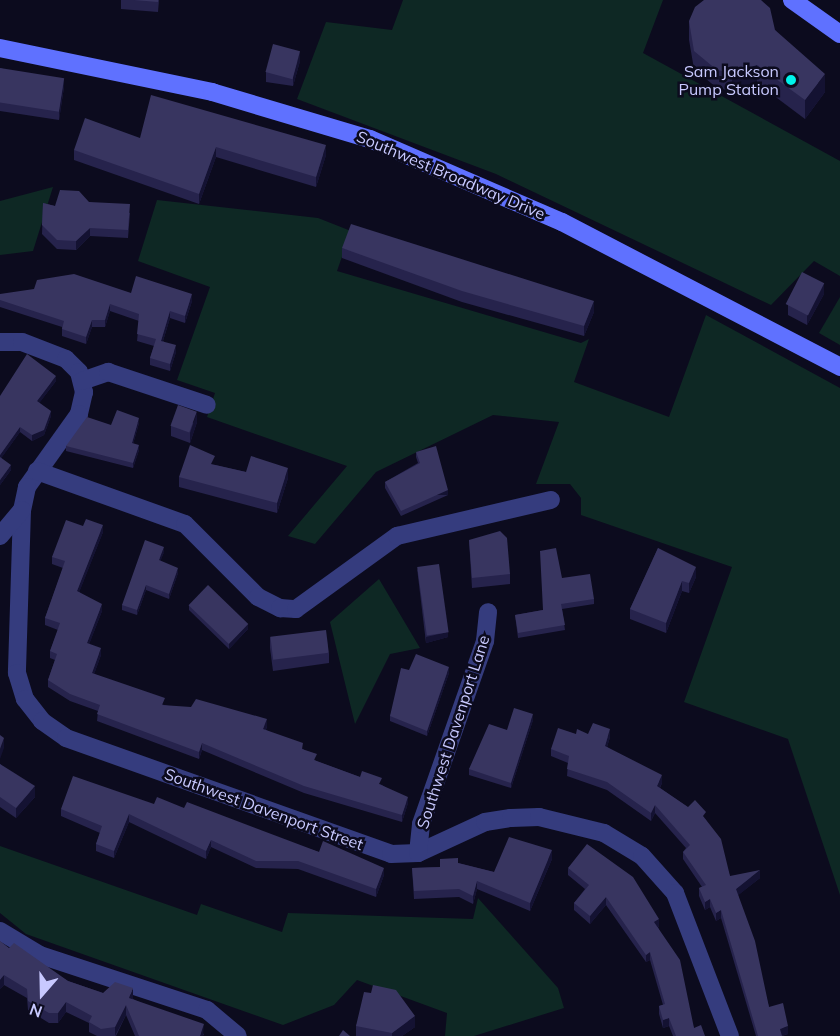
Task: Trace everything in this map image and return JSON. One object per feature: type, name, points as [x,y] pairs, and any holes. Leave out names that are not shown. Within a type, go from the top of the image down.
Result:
[{"type":"street","points":[[792,0],[840,34]]},
{"type":"street","name":"Southwest Broadway Drive","points":[[0,48],[212,92],[370,140],[572,227],[840,367]]},
{"type":"street","points":[[0,342],[22,342],[57,354],[73,365],[82,381],[108,372],[207,405]]},
{"type":"street","name":"Southwest Davenport Street","points":[[82,381],[79,414],[37,471],[22,510],[17,673],[25,699],[42,721],[66,738],[391,854],[418,853],[486,822],[511,818],[568,822],[624,844],[660,873],[675,893],[730,1036]]},
{"type":"street","points":[[37,471],[185,524],[258,597],[280,608],[296,609],[397,536],[551,500]]},
{"type":"street","points":[[0,536],[22,510]]},
{"type":"street","name":"Southwest Davenport Lane","points":[[418,853],[421,824],[485,641],[488,612]]},
{"type":"street","points":[[0,931],[40,955],[207,1010],[238,1036]]},
{"type":"green space","points":[[403,0],[663,0],[643,53],[840,161],[840,276],[814,261],[771,305],[496,174],[297,99],[326,22],[392,30]]},
{"type":"green space","points":[[53,187],[33,251],[0,255],[0,201]]},
{"type":"green space","points":[[157,200],[318,218],[351,231],[337,271],[581,343],[589,339],[574,382],[669,417],[706,315],[840,388],[840,895],[788,739],[684,702],[732,567],[581,515],[581,498],[570,484],[536,484],[559,422],[493,415],[376,472],[315,544],[288,536],[347,466],[207,417],[215,393],[177,380],[210,287],[138,261]]},
{"type":"green space","points":[[840,297],[840,345],[819,333]]},
{"type":"green space","points":[[379,579],[420,648],[390,654],[355,724],[330,622]]},
{"type":"green space","points":[[0,846],[197,915],[201,904],[282,932],[288,913],[473,919],[478,898],[558,988],[564,1008],[474,1036],[445,1036],[447,1013],[357,980],[334,1005],[283,1025],[26,934],[0,913]]},
{"type":"building","points":[[134,0],[158,0],[158,2]]},
{"type":"building","points":[[704,0],[761,0],[770,8],[775,30],[825,74],[805,100],[757,65],[732,73],[717,70],[694,51],[689,21],[695,7]]},
{"type":"building","points":[[273,44],[300,51],[293,79],[265,72]]},
{"type":"building","points":[[0,68],[64,78],[59,112],[0,102]]},
{"type":"building","points":[[151,95],[326,145],[316,177],[216,147],[199,194],[74,150],[85,118],[140,138]]},
{"type":"building","points":[[60,190],[79,191],[89,202],[130,204],[128,230],[90,228],[76,241],[57,240],[42,225],[43,203],[55,206]]},
{"type":"building","points":[[351,224],[594,301],[584,326],[462,291],[342,248]]},
{"type":"building","points":[[802,272],[824,283],[808,315],[786,304]]},
{"type":"building","points":[[74,274],[131,293],[136,276],[192,294],[185,316],[170,311],[161,341],[176,345],[170,364],[150,358],[156,339],[137,334],[139,314],[110,304],[105,320],[92,320],[86,337],[62,329],[64,321],[0,300],[0,294],[34,289],[37,280]]},
{"type":"building","points":[[27,354],[56,376],[37,401],[51,411],[44,430],[32,435],[20,427],[0,455],[0,396]]},
{"type":"building","points":[[178,405],[197,412],[189,433],[170,426]]},
{"type":"building","points":[[117,410],[139,418],[132,443],[139,445],[133,463],[66,446],[87,417],[111,425]]},
{"type":"building","points":[[190,445],[215,456],[211,464],[246,472],[251,456],[288,468],[277,503],[179,477]]},
{"type":"building","points":[[436,446],[448,490],[401,511],[385,482],[420,463],[416,452]]},
{"type":"building","points":[[0,457],[11,465],[0,480]]},
{"type":"building","points":[[86,519],[103,525],[77,591],[102,604],[87,643],[101,648],[92,673],[165,698],[162,705],[191,707],[196,699],[267,719],[263,729],[303,743],[302,749],[317,754],[314,760],[360,777],[362,771],[382,778],[379,784],[408,797],[402,815],[304,786],[202,743],[199,752],[97,714],[100,705],[70,694],[48,680],[57,654],[50,651],[60,623],[45,618],[65,561],[52,557],[66,520],[83,526]]},
{"type":"building","points":[[500,531],[507,538],[510,574],[472,578],[469,540]]},
{"type":"building","points":[[145,540],[164,547],[159,560],[178,568],[169,594],[146,585],[137,610],[122,605]]},
{"type":"building","points":[[556,548],[562,578],[590,574],[594,599],[561,604],[565,625],[518,633],[515,615],[543,610],[540,551]]},
{"type":"building","points":[[658,548],[696,567],[689,583],[682,581],[666,623],[630,609]]},
{"type":"building","points":[[439,564],[449,632],[427,635],[417,567]]},
{"type":"building","points":[[208,585],[248,624],[229,644],[189,605]]},
{"type":"building","points":[[326,630],[329,653],[273,660],[270,637]]},
{"type":"building","points":[[416,654],[449,667],[427,731],[390,716],[401,668],[409,670]]},
{"type":"building","points":[[514,708],[533,714],[511,783],[469,769],[489,724],[507,730]]},
{"type":"building","points":[[593,723],[610,729],[605,746],[662,775],[657,786],[688,807],[695,800],[706,812],[703,816],[721,839],[730,876],[760,870],[736,889],[755,941],[769,1007],[783,1003],[788,1026],[780,1029],[782,1036],[758,1036],[721,910],[716,913],[710,899],[705,902],[699,888],[706,885],[683,852],[690,845],[655,805],[651,813],[607,782],[567,769],[569,756],[551,749],[558,728],[576,734],[577,729],[588,734]]},
{"type":"building","points":[[0,735],[4,738],[0,749]]},
{"type":"building","points":[[0,764],[35,786],[16,808],[0,797]]},
{"type":"building","points":[[73,776],[154,804],[157,797],[184,808],[187,802],[319,852],[323,841],[384,868],[376,889],[298,861],[256,861],[211,840],[206,851],[129,814],[114,851],[96,844],[102,826],[61,809]]},
{"type":"building","points":[[509,837],[552,850],[530,903],[477,881],[473,896],[459,889],[414,891],[412,868],[440,867],[440,859],[458,858],[458,863],[494,872]]},
{"type":"building","points":[[587,844],[633,877],[659,919],[654,922],[680,960],[694,1028],[701,1025],[705,1036],[676,1036],[669,1018],[663,1020],[659,1006],[665,1004],[650,952],[646,955],[606,897],[590,916],[574,903],[589,885],[568,868]]},
{"type":"building","points":[[0,941],[9,948],[14,943],[68,981],[103,993],[115,982],[133,988],[129,998],[204,1024],[200,1036],[139,1036],[126,1005],[115,1027],[101,1029],[89,1022],[92,1016],[66,1002],[58,1013],[49,1013],[28,1001],[27,989],[4,975],[0,980]]},
{"type":"building","points":[[373,985],[396,990],[415,1016],[392,1033],[356,1026],[364,992],[371,993]]},
{"type":"building","points":[[343,1030],[350,1036],[339,1036]]},
{"type":"place","name":"Sam Jackson Pump Station","points":[[791,80]]}]
